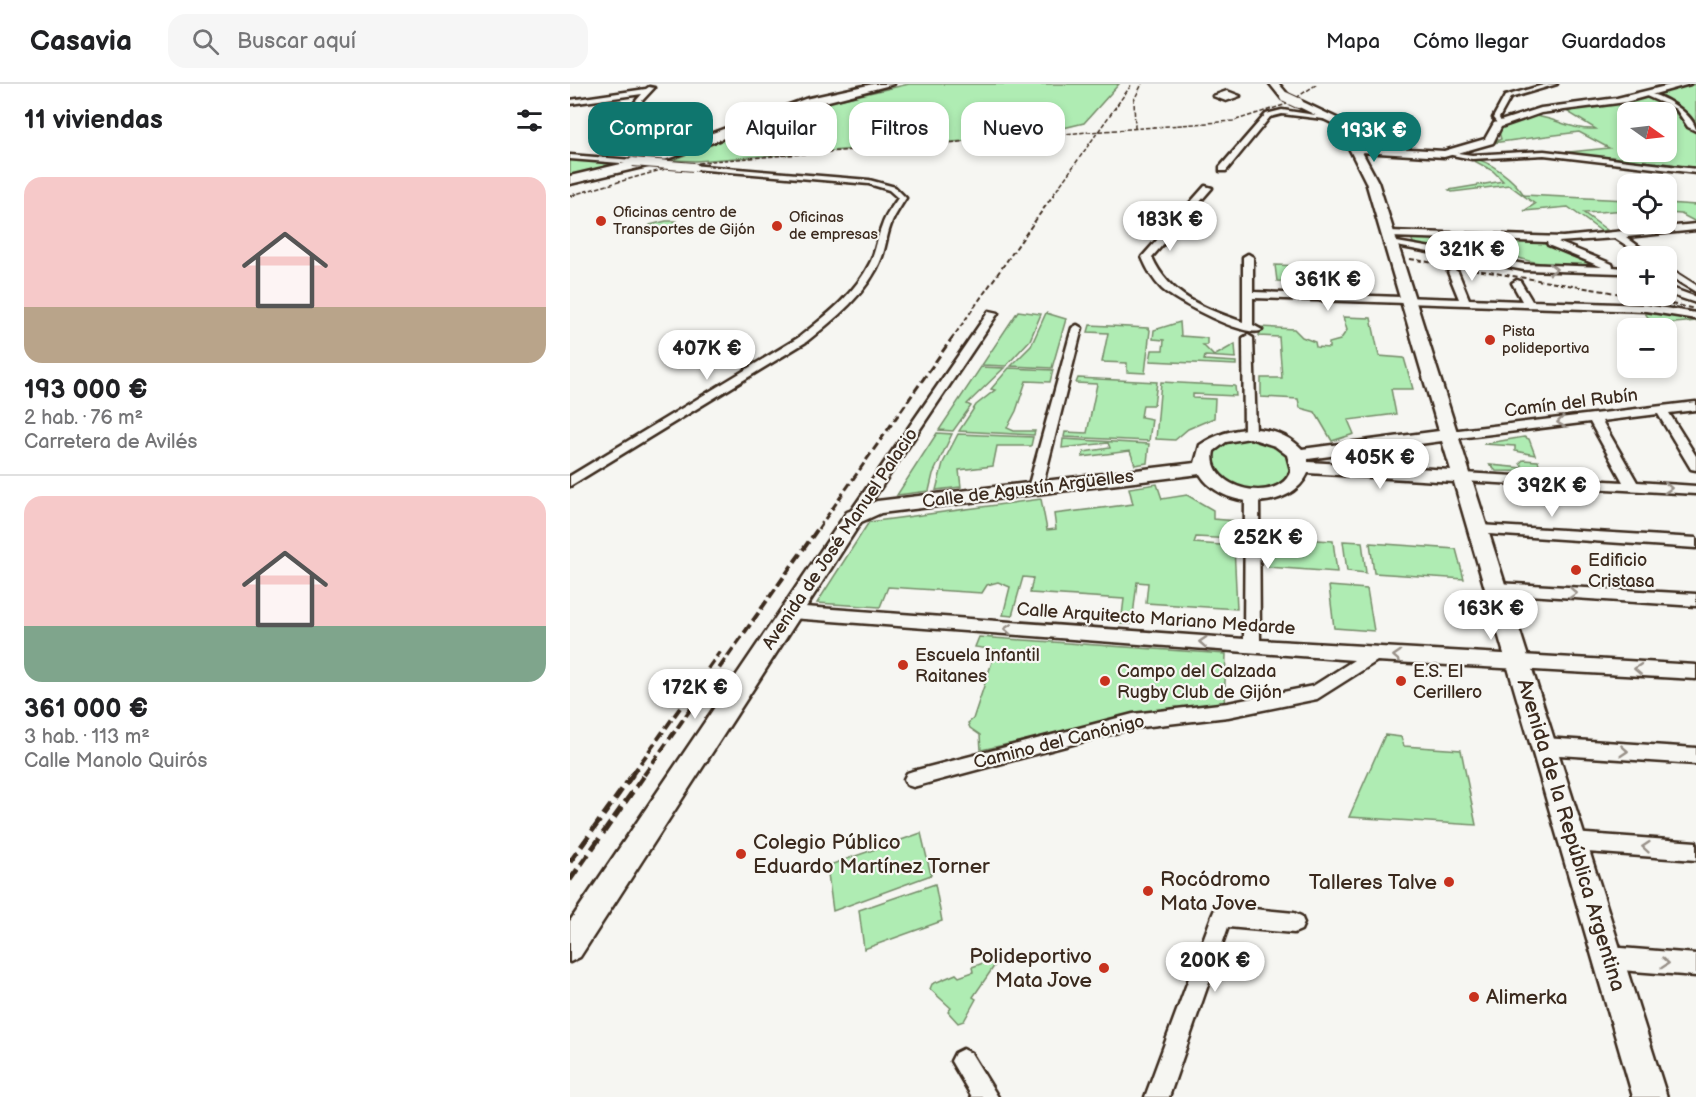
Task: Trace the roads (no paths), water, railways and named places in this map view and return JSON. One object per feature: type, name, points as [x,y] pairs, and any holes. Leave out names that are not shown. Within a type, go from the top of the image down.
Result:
[{"type":"highway","points":[[570,180],[666,156],[767,117],[837,95],[888,84]]},
{"type":"street","points":[[639,102],[655,84]]},
{"type":"street","points":[[837,95],[877,84]]},
{"type":"street","points":[[1227,93],[1229,84]]},
{"type":"street","points":[[1274,84],[1285,97],[1332,118]]},
{"type":"street","points":[[1500,123],[1496,118],[1507,97],[1554,84]]},
{"type":"street","points":[[1451,153],[1489,141],[1500,123],[1543,111],[1646,94],[1686,84]]},
{"type":"street","points":[[572,103],[649,91]]},
{"type":"street","points":[[1646,94],[1678,108],[1689,126],[1696,129]]},
{"type":"street","points":[[1222,169],[1268,115],[1281,112],[1332,118]]},
{"type":"street","name":"Avenida de la República Argentina","points":[[1332,118],[1342,124],[1372,182],[1496,588],[1529,663],[1544,746],[1650,1097]]},
{"type":"street","points":[[1355,146],[1451,153],[1472,157],[1527,153],[1577,155],[1696,171]]},
{"type":"street","points":[[570,157],[869,182],[887,186],[897,191],[902,198],[886,223],[878,256],[869,273],[850,297],[827,320],[802,340],[570,482]]},
{"type":"street","points":[[1208,188],[1147,256],[1152,273],[1166,288],[1200,311],[1251,331]]},
{"type":"street","points":[[1565,244],[1616,234],[1696,227]]},
{"type":"street","points":[[1616,234],[1633,246]]},
{"type":"street","points":[[1391,241],[1543,240],[1565,244],[1617,269]]},
{"type":"street","points":[[1391,241],[1514,266],[1617,272]]},
{"type":"street","points":[[1248,257],[1247,295],[1251,331],[1250,433]]},
{"type":"street","points":[[1453,272],[1466,303]]},
{"type":"street","points":[[1677,276],[1696,289]]},
{"type":"street","points":[[1517,283],[1529,305]]},
{"type":"street","points":[[1677,293],[1693,298]]},
{"type":"street","points":[[1247,295],[1646,308],[1696,316]]},
{"type":"street","name":"Avenida de José Manuel Palacio","points":[[570,947],[854,517],[993,313]]},
{"type":"street","points":[[1035,488],[1077,328]]},
{"type":"street","name":"Camín del Rubín","points":[[1450,435],[1696,406]]},
{"type":"street","points":[[1660,410],[1696,466]]},
{"type":"street","points":[[1594,418],[1632,486]]},
{"type":"street","points":[[1298,461],[1292,484],[1281,490],[1252,495],[1220,486],[1209,478],[1203,468],[1202,459],[1212,442],[1223,437],[1250,433],[1277,440],[1298,461],[1463,477],[1696,490]]},
{"type":"street","points":[[1298,461],[1450,435]]},
{"type":"street","name":"Calle de Agustín Argüelles","points":[[854,517],[877,507],[1203,468]]},
{"type":"street","points":[[1252,495],[1252,645]]},
{"type":"street","points":[[1479,530],[1696,543]]},
{"type":"street","points":[[1496,588],[1696,600]]},
{"type":"street","name":"Calle Arquitecto Mariano Medarde","points":[[791,612],[1374,655],[1696,672]]},
{"type":"street","name":"Camino del Canónigo","points":[[913,779],[1133,721],[1228,710],[1317,692],[1374,655]]},
{"type":"street","points":[[1544,746],[1696,756]]},
{"type":"street","points":[[1573,842],[1696,851]]},
{"type":"street","points":[[1157,1097],[1221,916],[1294,923]]},
{"type":"street","points":[[1608,957],[1696,965]]},
{"type":"street","points":[[963,1062],[986,1097]]},
{"type":"railway","points":[[1098,131],[1132,84]]},
{"type":"railway","points":[[1135,128],[1134,100],[1142,84]]},
{"type":"railway","points":[[1098,131],[1233,121],[1287,104],[1317,84]]},
{"type":"railway","points":[[572,195],[661,170],[711,161],[1098,131]]},
{"type":"railway","points":[[1053,195],[1098,131]]},
{"type":"railway","points":[[570,196],[578,194]]},
{"type":"railway","points":[[951,340],[1054,194]]},
{"type":"railway","points":[[1410,259],[1617,293]]},
{"type":"railway","points":[[1677,305],[1696,309]]},
{"type":"railway","points":[[818,529],[952,338]]},
{"type":"railway","points":[[644,775],[819,527]]},
{"type":"railway","points":[[632,775],[720,652]]},
{"type":"railway","points":[[570,862],[633,774]]},
{"type":"railway","points":[[570,880],[645,774]]},
{"type":"place","name":"Oficinas centro de Transportes de Gijón","points":[[601,221]]},
{"type":"place","name":"Oficinas de empresas","points":[[777,226]]},
{"type":"place","name":"Pista polideportiva","points":[[1490,340]]},
{"type":"place","name":"Edificio Cristasa","points":[[1576,570]]},
{"type":"place","name":"Escuela Infantil Raitanes","points":[[903,665]]},
{"type":"place","name":"Campo del Calzada Rugby Club de Gijón","points":[[1105,681]]},
{"type":"place","name":"E.S. El Cerillero","points":[[1401,681]]},
{"type":"place","name":"Colegio Público Eduardo Martínez Torner","points":[[741,854]]},
{"type":"place","name":"Talleres Talve","points":[[1449,882]]},
{"type":"place","name":"Rocódromo Mata Jove","points":[[1148,891]]},
{"type":"place","name":"Polideportivo Mata Jove","points":[[1104,968]]},
{"type":"place","name":"Alimerka","points":[[1474,997]]}]
